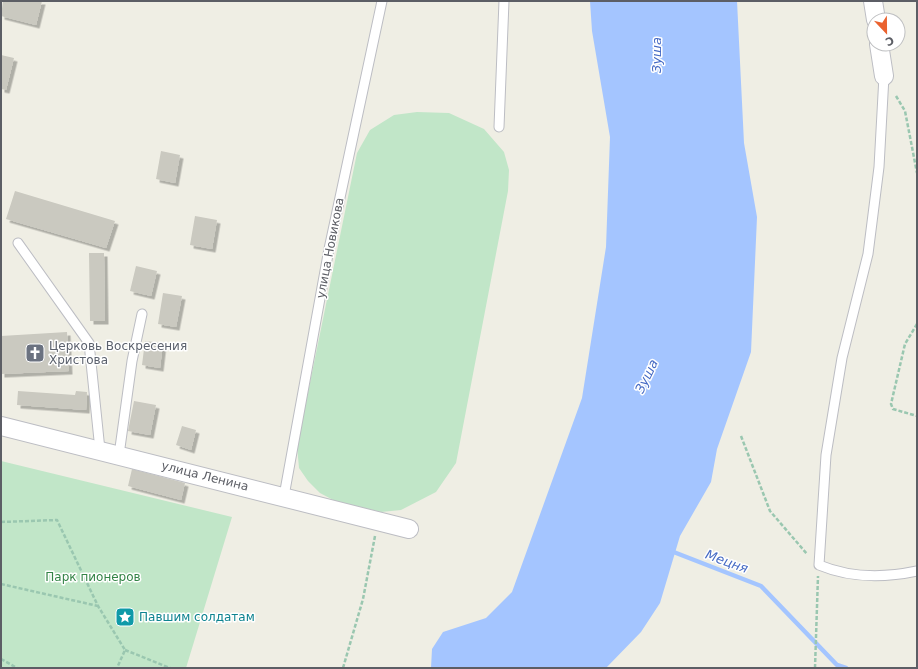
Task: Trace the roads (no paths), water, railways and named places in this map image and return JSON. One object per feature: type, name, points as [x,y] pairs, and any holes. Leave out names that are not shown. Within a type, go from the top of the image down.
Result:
[{"type":"street","points":[[873,1],[875,12]]},
{"type":"street","points":[[880,52],[884,76]]},
{"type":"street","name":"улица Ленина","points":[[1,426],[284,496],[409,529]]},
{"type":"lane","name":"улица Новикова","points":[[284,496],[329,249],[382,1]]},
{"type":"lane","points":[[499,127],[504,1]]},
{"type":"lane","points":[[884,76],[879,167],[868,254],[840,365],[826,455],[819,565],[835,571],[850,574],[893,576],[917,571]]},
{"type":"lane","points":[[18,243],[89,343],[100,450]]},
{"type":"lane","points":[[119,455],[132,362],[142,314]]},
{"type":"water","name":"Зуша","points":[[590,1],[737,1],[744,143],[757,217],[751,352],[717,449],[711,482],[680,536],[660,603],[641,632],[606,668],[431,668],[432,649],[443,632],[486,618],[512,592],[582,398],[606,247],[610,137],[592,31]]},
{"type":"waterway","name":"Мецня","points":[[671,551],[761,586],[837,665],[846,668]]},
{"type":"place","name":"Церковь Воскресения Христова","points":[[35,353]]},
{"type":"place","name":"Павшим солдатам","points":[[125,617]]},
{"type":"park label","name":"Парк пионеров","points":[[93,577]]}]
